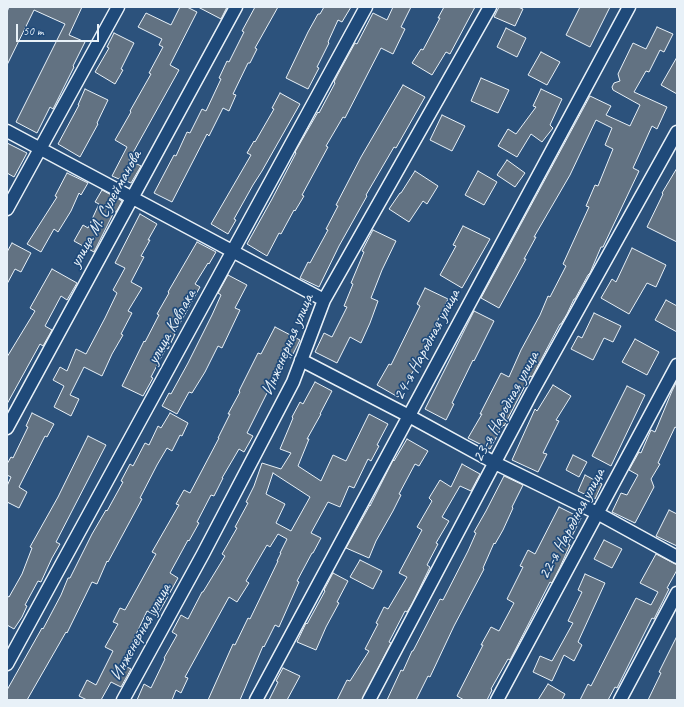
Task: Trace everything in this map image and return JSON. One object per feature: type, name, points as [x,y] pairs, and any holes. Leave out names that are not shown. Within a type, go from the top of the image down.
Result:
[{"type":"street","points":[[7,209],[118,7]]},
{"type":"street","name":"улица М. Сулейманова","points":[[7,428],[236,7]]},
{"type":"street","name":"улица Ковпака","points":[[7,664],[366,7]]},
{"type":"street","name":"Инженерная улица","points":[[123,700],[204,554],[293,382],[324,300],[490,7]]},
{"type":"street","name":"24-я Народная улица","points":[[256,700],[629,7]]},
{"type":"street","points":[[7,131],[324,300]]},
{"type":"street","name":"23-я Народная улица","points":[[369,700],[535,387],[677,132]]},
{"type":"street","points":[[301,360],[495,463],[597,513],[677,557]]},
{"type":"street","name":"22-я Народная улица","points":[[497,700],[677,365]]},
{"type":"street","points":[[620,700],[677,593]]},
{"type":"building","points":[[9,7],[82,7],[69,35],[85,42],[53,109],[50,107],[37,133],[16,122],[65,24],[34,10],[7,65],[7,12]]},
{"type":"building","points":[[180,7],[187,7],[197,12],[170,65],[179,70],[129,160],[141,166],[131,183],[112,176],[127,147],[115,140],[151,74],[149,73],[163,47],[159,45],[162,39],[138,27],[146,13],[171,25]]},
{"type":"building","points":[[198,7],[227,7],[221,19]]},
{"type":"building","points":[[255,7],[278,7],[255,48],[257,49],[250,63],[248,63],[233,94],[236,95],[229,111],[223,108],[209,136],[207,134],[172,202],[154,193],[174,155],[176,156],[187,132],[190,133],[202,109],[206,111],[221,79],[219,78],[227,61],[229,62],[244,32],[242,31]]},
{"type":"building","points":[[324,7],[351,7],[342,22],[338,20],[317,67],[319,68],[308,89],[286,78],[308,32],[318,14],[320,14]]},
{"type":"building","points":[[393,7],[411,7],[401,27],[405,29],[393,54],[381,48],[345,118],[343,117],[326,146],[328,147],[302,195],[304,196],[295,211],[294,210],[281,234],[279,233],[267,256],[247,244],[296,153],[295,152],[318,112],[319,113],[335,83],[334,82],[338,74],[355,43],[357,44],[373,13],[387,20]]},
{"type":"building","points":[[444,7],[475,7],[450,54],[446,52],[432,75],[412,63],[421,49],[423,50],[440,18],[438,18]]},
{"type":"building","points":[[499,7],[518,7],[523,9],[515,26],[494,17]]},
{"type":"building","points":[[580,7],[610,7],[590,47],[566,35]]},
{"type":"building","points":[[657,27],[673,34],[664,52],[660,50],[649,72],[646,71],[634,92],[667,107],[657,129],[652,126],[633,168],[639,171],[603,247],[601,247],[590,273],[560,324],[532,377],[530,376],[504,426],[503,425],[490,449],[468,438],[482,414],[480,414],[501,373],[509,377],[548,296],[550,297],[566,266],[563,264],[589,207],[586,206],[595,185],[598,186],[613,149],[605,145],[612,128],[596,120],[570,175],[534,237],[536,237],[524,259],[526,259],[499,308],[481,298],[590,96],[611,106],[606,115],[630,126],[640,105],[613,90],[612,87],[614,83],[620,81],[618,74],[633,43],[646,49]]},
{"type":"building","points":[[506,28],[526,38],[517,57],[497,47]]},
{"type":"building","points":[[114,33],[134,43],[121,69],[123,70],[115,84],[95,72],[109,48],[107,47]]},
{"type":"building","points":[[541,52],[560,62],[547,85],[528,75]]},
{"type":"building","points":[[677,57],[677,94],[661,85]]},
{"type":"building","points":[[481,78],[509,90],[498,113],[471,101]]},
{"type":"building","points":[[403,85],[425,97],[396,148],[394,147],[366,195],[367,196],[339,246],[319,287],[300,278],[328,230],[326,229],[338,206],[336,205],[361,157]]},
{"type":"building","points":[[85,89],[108,100],[97,123],[98,124],[80,157],[58,144],[79,105]]},
{"type":"building","points":[[541,89],[562,99],[550,125],[553,128],[542,142],[531,134],[517,157],[498,146],[508,129],[516,134],[536,107],[533,106]]},
{"type":"building","points":[[280,93],[300,104],[234,219],[236,220],[228,234],[211,224],[251,155],[247,153],[274,109],[272,108]]},
{"type":"building","points":[[442,115],[465,126],[452,151],[430,140]]},
{"type":"building","points":[[7,143],[27,153],[14,177],[7,173]]},
{"type":"building","points":[[507,160],[525,173],[515,187],[497,175]]},
{"type":"building","points":[[677,168],[677,242],[647,227],[663,194],[662,193]]},
{"type":"building","points":[[415,171],[438,186],[427,204],[423,201],[409,222],[389,209]]},
{"type":"building","points":[[478,171],[497,182],[484,205],[465,195]]},
{"type":"building","points":[[67,173],[88,183],[81,195],[79,193],[71,211],[58,232],[54,229],[41,252],[27,244],[57,197],[55,196]]},
{"type":"building","points":[[102,190],[122,201],[116,212],[114,212],[94,252],[74,241],[83,225],[88,228],[99,204],[95,202]]},
{"type":"building","points":[[140,214],[157,224],[148,240],[150,240],[141,256],[144,257],[131,282],[142,288],[128,311],[132,313],[121,334],[123,335],[102,376],[84,367],[70,395],[79,399],[71,416],[54,407],[64,386],[53,380],[60,367],[67,371],[76,349],[86,354],[105,318],[117,293],[113,290],[125,268],[115,263]]},
{"type":"building","points":[[463,226],[490,239],[462,288],[440,275],[456,246],[453,245]]},
{"type":"building","points":[[373,230],[396,241],[371,298],[378,301],[361,343],[350,337],[337,363],[315,352],[324,333],[332,337],[347,307],[344,306],[353,284],[351,283],[364,252],[362,251]]},
{"type":"building","points":[[197,242],[216,252],[195,284],[200,287],[174,334],[168,349],[166,348],[151,377],[153,378],[143,396],[122,386],[144,341],[145,342],[159,315],[157,314],[169,293],[168,292]]},
{"type":"building","points":[[12,243],[31,253],[21,272],[15,269],[7,284],[7,252]]},
{"type":"building","points":[[632,248],[666,265],[656,287],[647,283],[629,314],[601,298],[612,279],[616,282]]},
{"type":"building","points":[[52,269],[77,283],[67,300],[61,296],[45,326],[52,330],[43,346],[40,344],[7,404],[7,357],[35,311],[30,308]]},
{"type":"building","points":[[228,275],[247,285],[235,308],[240,310],[222,348],[218,346],[205,372],[192,393],[189,392],[177,414],[162,406],[169,393],[171,394],[188,363],[212,315],[221,295],[218,293]]},
{"type":"building","points":[[425,288],[448,299],[415,368],[398,397],[377,385],[389,364],[391,365],[420,306],[417,304]]},
{"type":"building","points":[[666,300],[677,306],[677,332],[655,320]]},
{"type":"building","points":[[474,311],[494,321],[452,403],[454,404],[446,420],[425,409]]},
{"type":"building","points":[[594,313],[621,326],[613,342],[604,338],[593,360],[571,349],[578,336],[582,338]]},
{"type":"building","points":[[275,327],[300,340],[291,358],[284,355],[247,433],[253,436],[244,452],[239,449],[222,478],[214,496],[211,495],[197,522],[199,523],[170,573],[178,578],[157,616],[147,611],[132,643],[135,645],[123,665],[131,669],[121,687],[111,682],[101,700],[87,700],[79,696],[87,680],[96,685],[113,651],[105,647],[118,624],[113,622],[120,608],[125,610],[156,554],[152,552],[179,505],[176,504],[184,490],[190,493],[219,438],[230,414],[228,414],[258,353],[261,354]]},
{"type":"building","points":[[635,339],[659,352],[647,375],[622,362]]},
{"type":"building","points":[[677,381],[677,428],[675,427],[658,463],[660,464],[651,479],[654,487],[635,523],[612,512],[621,493],[627,495],[638,475],[629,470],[639,452],[641,453],[651,430],[655,432]]},
{"type":"building","points":[[315,382],[332,391],[307,439],[309,439],[298,466],[321,481],[333,455],[346,461],[369,414],[388,424],[377,445],[379,446],[371,461],[368,459],[354,488],[349,486],[340,507],[328,502],[311,533],[321,538],[297,581],[299,582],[279,627],[275,625],[264,647],[263,646],[240,700],[208,700],[233,644],[235,645],[248,618],[250,619],[278,561],[287,539],[278,534],[270,547],[267,545],[246,581],[249,583],[237,602],[229,597],[185,677],[188,678],[181,693],[176,690],[172,700],[137,700],[144,684],[151,688],[165,659],[164,658],[177,635],[172,632],[181,615],[188,619],[202,592],[225,556],[222,554],[237,528],[235,527],[248,503],[246,502],[254,486],[262,463],[281,469],[291,453],[280,449],[293,418],[292,417],[300,402],[303,404]],"holes":[[[273,473],[310,497],[291,531],[276,523],[285,504],[266,494]]]},
{"type":"building","points":[[553,385],[571,396],[556,420],[559,421],[543,453],[547,454],[538,472],[512,460],[535,409],[537,411]]},
{"type":"building","points":[[627,386],[645,395],[611,466],[592,456]]},
{"type":"building","points":[[32,413],[54,424],[47,437],[45,436],[19,487],[27,492],[19,508],[7,502],[7,486],[11,477],[7,475],[7,464],[11,457],[13,458],[28,427],[26,426]]},
{"type":"building","points":[[170,413],[188,423],[182,436],[180,435],[172,451],[167,448],[157,465],[140,498],[142,499],[108,562],[107,561],[97,584],[92,582],[67,633],[66,632],[27,700],[7,700],[7,690],[42,628],[43,629],[68,578],[70,578],[92,534],[123,482],[121,481],[130,464],[133,466],[145,443],[149,445],[158,426],[161,428]]},
{"type":"building","points":[[88,436],[106,445],[56,542],[60,544],[41,582],[38,581],[25,605],[27,606],[22,617],[14,629],[7,625],[7,596],[9,597],[22,574],[32,548],[30,547],[58,497]]},
{"type":"building","points":[[407,439],[428,451],[419,466],[415,464],[369,558],[346,548],[370,506],[393,460],[394,461]]},
{"type":"building","points":[[573,455],[587,462],[579,477],[566,470]]},
{"type":"building","points":[[462,464],[480,474],[471,491],[460,486],[442,517],[449,521],[436,543],[438,544],[427,565],[430,567],[412,604],[407,612],[405,611],[389,642],[391,643],[362,700],[337,700],[347,680],[350,681],[369,651],[365,649],[378,624],[376,623],[384,607],[388,609],[407,577],[399,573],[422,530],[417,527],[432,501],[429,498],[440,480],[451,487]]},
{"type":"building","points":[[585,475],[602,484],[595,499],[578,491]]},
{"type":"building","points":[[504,476],[523,485],[503,530],[495,544],[494,543],[483,568],[484,569],[454,626],[430,677],[428,676],[416,700],[387,700],[401,670],[403,671],[440,599],[443,600],[468,551],[476,533],[474,532]]},
{"type":"building","points":[[559,507],[581,518],[568,544],[570,545],[560,567],[552,583],[550,582],[510,660],[508,659],[491,689],[492,690],[487,700],[464,700],[457,696],[483,645],[481,645],[491,627],[499,631],[514,603],[507,599],[523,567],[520,566],[528,550],[535,554]]},
{"type":"building","points":[[669,510],[677,514],[677,546],[656,536]]},
{"type":"building","points":[[604,540],[622,549],[612,568],[594,559]]},
{"type":"building","points":[[656,554],[677,565],[677,570],[667,588],[669,589],[654,619],[652,618],[617,688],[615,687],[608,700],[580,700],[588,684],[591,686],[636,598],[651,605],[658,592],[640,583]]},
{"type":"building","points":[[360,560],[382,571],[373,589],[350,577]]},
{"type":"building","points":[[333,573],[348,581],[316,650],[297,642],[306,623],[307,624],[325,591],[324,590]]},
{"type":"building","points":[[585,574],[605,583],[578,642],[582,645],[574,661],[564,655],[552,681],[533,672],[540,656],[552,661],[573,623],[568,621],[582,592],[578,590]]},
{"type":"building","points":[[677,636],[677,700],[648,700],[661,673],[659,672]]},
{"type":"building","points":[[283,668],[300,676],[287,700],[269,700],[278,682],[276,681]]},
{"type":"building","points":[[548,684],[565,694],[562,700],[538,700]]}]
